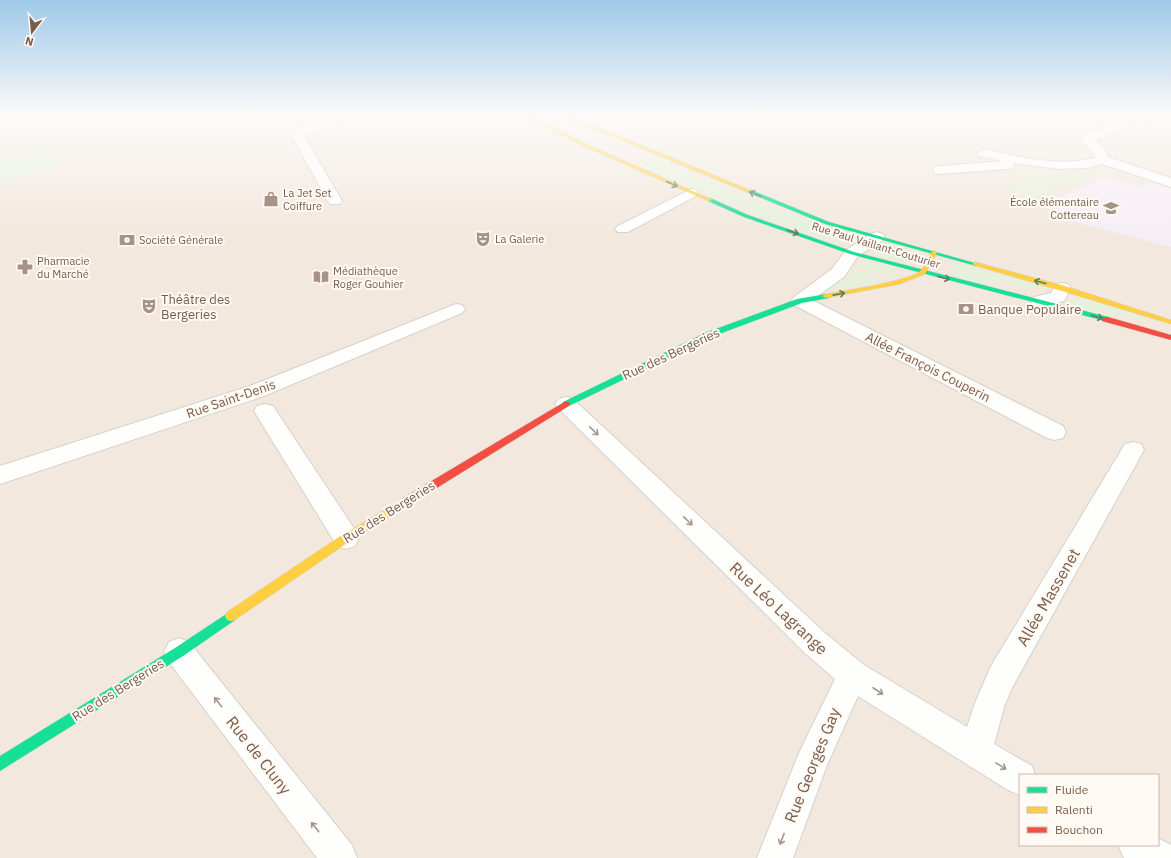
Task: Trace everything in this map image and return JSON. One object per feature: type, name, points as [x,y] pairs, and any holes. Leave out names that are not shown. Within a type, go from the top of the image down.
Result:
[{"type":"main road","name":"Rue Paul Vaillant-Couturier","points":[[606,154],[746,216],[852,253],[923,273],[1040,301],[1171,338]]},
{"type":"main road","name":"Rue Paul Vaillant-Couturier","points":[[658,154],[827,223],[1062,288],[1171,322]]},
{"type":"main road","points":[[923,273],[934,253]]},
{"type":"main road","name":"Rue des Bergeries","points":[[0,764],[179,652],[346,538],[566,404],[708,335],[800,301],[900,282],[923,273]]},
{"type":"street","points":[[308,154],[335,201]]},
{"type":"street","points":[[989,154],[1028,163]]},
{"type":"street","points":[[1100,154],[1103,160]]},
{"type":"street","points":[[940,170],[1028,163],[1089,165],[1103,160],[1171,183]]},
{"type":"street","points":[[623,229],[692,193]]},
{"type":"street","name":"Rue des Bergeries","points":[[800,301],[838,273],[852,253],[877,237]]},
{"type":"street","points":[[1040,301],[1058,297],[1062,288]]},
{"type":"street","name":"Allée François Couperin","points":[[800,301],[1055,432]]},
{"type":"street","name":"Rue Saint-Denis","points":[[0,475],[257,392],[456,309]]},
{"type":"street","name":"Rue Léo Lagrange","points":[[566,404],[816,644],[853,675],[1019,777]]},
{"type":"street","points":[[265,412],[346,538]]},
{"type":"street","name":"Allée Massenet","points":[[976,751],[990,703],[1002,676],[1134,450]]},
{"type":"street","name":"Rue de Cluny","points":[[179,652],[338,858]]},
{"type":"street","name":"Rue Georges Gay","points":[[775,858],[812,760],[838,703],[853,675]]},
{"type":"street","points":[[1135,858],[1136,846]]},
{"type":"street","points":[[1138,846],[1158,858]]},
{"type":"shaded area","points":[[0,154],[1171,154],[1171,858],[0,858]]},
{"type":"shaded area","name":"École élémentaire Cottereau","points":[[1102,178],[1118,180],[1143,188],[1147,183],[1153,183],[1171,189],[1171,247],[1048,215],[1054,200]]},
{"type":"green space","points":[[19,154],[55,154],[59,168],[0,181],[0,158]]},
{"type":"green space","points":[[653,158],[765,205],[850,235],[852,240],[840,244],[810,235],[699,192],[638,164]]},
{"type":"green space","points":[[1025,170],[1077,173],[1089,178],[1071,186]]},
{"type":"green space","points":[[1035,175],[1063,185],[1034,200],[1006,188]]},
{"type":"green space","points":[[881,249],[892,249],[899,252],[907,259],[906,263],[873,254]]},
{"type":"green space","points":[[862,261],[868,261],[892,270],[895,274],[893,277],[857,266]]},
{"type":"green space","points":[[955,262],[1047,287],[1030,288],[1002,281],[987,284],[952,275],[955,272]]},
{"type":"green space","points":[[855,270],[886,280],[833,292],[824,289],[848,279]]},
{"type":"green space","points":[[1075,295],[1146,318],[1144,321],[1115,313],[1111,318],[1065,303],[1072,301]]},
{"type":"traffic: fast","points":[[749,191],[827,223],[975,264]]},
{"type":"traffic: fast","points":[[710,200],[746,216],[852,253],[1105,319]]},
{"type":"traffic: fast","points":[[566,404],[708,335],[800,301],[826,296]]},
{"type":"traffic: fast","points":[[0,764],[179,652],[231,616]]},
{"type":"traffic: slow","points":[[606,154],[710,200]]},
{"type":"traffic: slow","points":[[660,154],[749,191]]},
{"type":"traffic: slow","points":[[826,296],[900,282],[923,273],[934,253]]},
{"type":"traffic: slow","points":[[975,264],[1062,288],[1171,322]]},
{"type":"traffic: slow","points":[[231,616],[346,538],[407,501]]},
{"type":"traffic: jam","points":[[1105,319],[1171,338]]},
{"type":"traffic: jam","points":[[407,501],[566,404]]},
{"type":"place","name":"La Jet Set Coiffure","points":[[271,199]]},
{"type":"place","name":"École élémentaire Cottereau","points":[[1111,208]]},
{"type":"place","name":"La Galerie","points":[[483,239]]},
{"type":"place","name":"Société Générale","points":[[127,240]]},
{"type":"place","name":"Pharmacie du Marché","points":[[25,267]]},
{"type":"place","name":"Médiathèque Roger Gouhier","points":[[321,277]]},
{"type":"place","name":"Théâtre des Bergeries","points":[[149,306]]},
{"type":"place","name":"Banque Populaire","points":[[966,309]]}]
